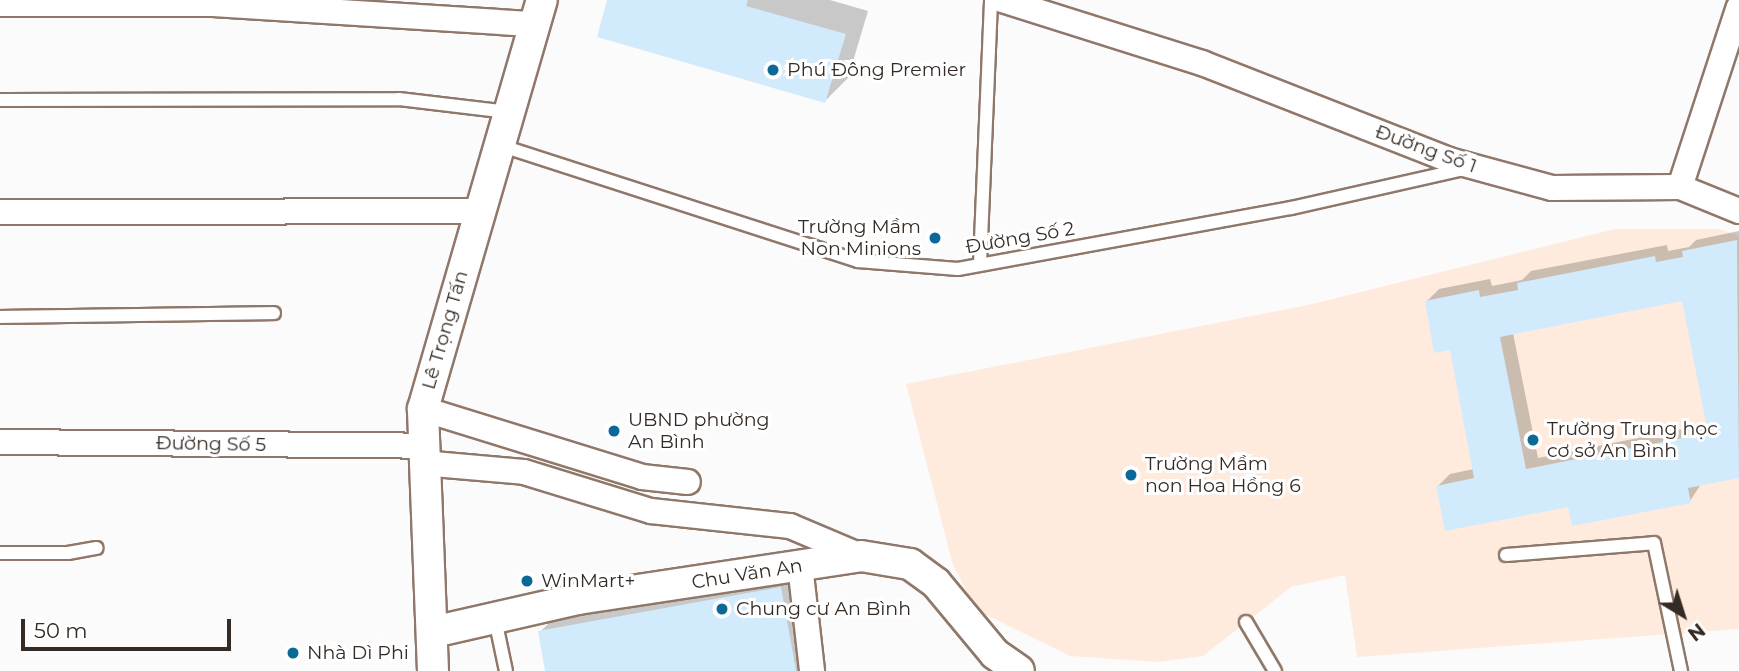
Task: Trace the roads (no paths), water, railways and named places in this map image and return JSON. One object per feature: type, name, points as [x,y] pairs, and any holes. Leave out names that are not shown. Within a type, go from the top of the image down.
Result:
[{"type":"street","name":"Đường Số 1","points":[[1002,0],[1202,63],[1475,167],[1552,188],[1680,187]]},
{"type":"street","points":[[0,4],[213,4],[537,12]]},
{"type":"street","points":[[1739,7],[1680,187],[1739,211]]},
{"type":"street","name":"Lê Trọng Tấn","points":[[433,671],[422,455],[423,409],[537,12]]},
{"type":"street","points":[[0,212],[479,211]]},
{"type":"street","points":[[423,409],[642,477],[688,482]]},
{"type":"street","name":"Đường Số 5","points":[[0,442],[422,455],[524,472],[651,511],[790,526],[861,556]]},
{"type":"street","name":"Chu Văn An","points":[[433,632],[578,599],[861,556],[910,564],[936,583],[995,654],[1019,671]]},
{"type":"street","points":[[800,565],[812,671]]},
{"type":"lane","points":[[981,264],[991,0]]},
{"type":"lane","points":[[0,100],[399,99],[508,112]]},
{"type":"lane","name":"Đường Số 2","points":[[498,145],[858,261],[958,269],[1292,208],[1475,167]]},
{"type":"lane","points":[[0,317],[274,313]]},
{"type":"lane","points":[[1506,555],[1654,543],[1681,671]]},
{"type":"lane","points":[[0,553],[68,553],[97,548]]},
{"type":"lane","points":[[495,618],[506,671]]},
{"type":"lane","points":[[1246,622],[1275,671]]},
{"type":"place","name":"Phú Đông Premier","points":[[773,70]]},
{"type":"place","name":"Trường Mầm Non Minions","points":[[935,238]]},
{"type":"place","name":"UBND phường An Bình","points":[[614,431]]},
{"type":"place","name":"Trường Trung học cơ sở An Bình","points":[[1533,440]]},
{"type":"place","name":"Trường Mầm non Hoa Hồng 6","points":[[1131,475]]},
{"type":"place","name":"WinMart+","points":[[527,581]]},
{"type":"place","name":"Chung cư An Bình","points":[[722,609]]},
{"type":"place","name":"Nhà Dì Phi","points":[[293,653]]}]
